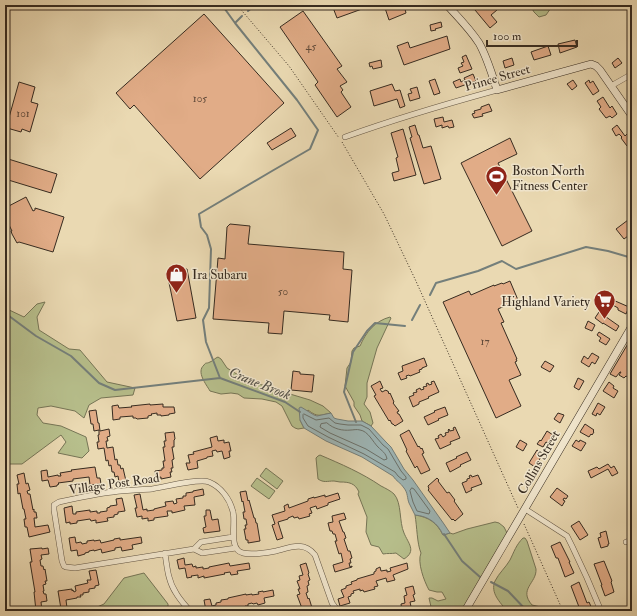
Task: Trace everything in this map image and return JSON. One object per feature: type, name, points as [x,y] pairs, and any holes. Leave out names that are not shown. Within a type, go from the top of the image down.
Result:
[{"type":"main road","points":[[447,5],[480,45],[491,72],[496,90]]},
{"type":"main road","name":"Prince Street","points":[[496,90],[586,64],[591,64],[596,66],[632,116]]},
{"type":"main road","name":"Collins Street","points":[[466,611],[631,329]]},
{"type":"street","points":[[611,86],[632,74]]},
{"type":"street","name":"Prince Street","points":[[345,137],[451,102],[496,90]]},
{"type":"street","name":"Village Post Road","points":[[236,548],[202,553],[194,549],[69,568],[64,566],[62,561],[54,505],[59,502],[112,492],[152,489],[182,483],[209,482],[217,487],[228,498],[234,512],[233,537],[236,548],[239,552],[247,554],[275,551],[291,547],[301,546],[307,548],[313,552],[318,561],[332,602],[338,611]]},
{"type":"street","points":[[525,509],[567,536],[601,611]]},
{"type":"street","name":"Village Post Road","points":[[194,549],[201,542],[233,537]]},
{"type":"street","points":[[626,542],[632,540]]},
{"type":"street","points":[[165,553],[168,577],[176,594],[190,611]]},
{"type":"path","points":[[237,5],[289,66],[332,127],[384,214],[563,611]]},
{"type":"green space","points":[[530,5],[553,5],[546,15],[539,17]]},
{"type":"green space","points":[[45,302],[37,317],[39,330],[69,349],[80,350],[107,382],[135,388],[133,395],[101,398],[89,405],[84,418],[75,411],[51,406],[38,408],[37,415],[43,423],[61,426],[86,437],[89,451],[82,458],[58,453],[66,442],[61,435],[22,464],[5,464],[5,308],[24,317],[37,304]]},
{"type":"green space","points":[[390,317],[391,318],[377,348],[367,383],[367,397],[364,404],[370,412],[373,423],[371,426],[362,421],[345,386],[347,368],[351,362],[352,351],[354,348],[360,346],[365,336],[375,324]]},
{"type":"green space","points":[[218,357],[227,368],[248,381],[310,400],[323,406],[331,413],[317,415],[308,410],[300,420],[304,428],[298,429],[292,426],[282,406],[276,402],[262,399],[244,398],[238,394],[221,394],[210,391],[202,378],[201,371],[205,364]]},
{"type":"green space","points":[[320,455],[344,465],[394,494],[398,502],[402,529],[411,550],[408,556],[404,559],[396,553],[383,554],[379,547],[371,545],[366,532],[367,517],[358,494],[359,492],[354,485],[349,483],[324,481],[318,479],[316,458]]},
{"type":"green space","points":[[266,468],[283,481],[277,489],[260,476]]},
{"type":"green space","points":[[257,478],[275,491],[269,499],[251,486]]},
{"type":"green space","points":[[415,515],[432,521],[443,535],[450,533],[453,534],[495,522],[504,527],[508,535],[463,611],[432,611],[429,598],[438,601],[446,599],[442,592],[429,590],[423,577],[420,566],[421,553]]},
{"type":"green space","points":[[523,538],[527,541],[536,569],[536,574],[527,590],[528,599],[532,605],[554,611],[507,611],[495,593],[494,585],[498,575],[508,563]]},
{"type":"green space","points":[[144,573],[168,604],[168,611],[88,611],[104,604],[124,578]]},
{"type":"water","points":[[301,407],[317,416],[331,413],[334,418],[337,419],[362,421],[371,426],[391,447],[404,469],[450,533],[443,535],[432,521],[415,515],[405,490],[393,476],[362,457],[326,441],[304,428],[300,420],[299,408]]},
{"type":"building","points":[[332,5],[361,5],[362,9],[337,18]]},
{"type":"building","points":[[394,5],[413,6],[405,9],[406,13],[389,20],[385,8]]},
{"type":"building","points":[[480,5],[486,9],[493,5],[497,10],[491,15],[497,22],[490,28],[475,10]]},
{"type":"building","points":[[303,11],[342,66],[337,69],[347,82],[340,86],[343,90],[341,92],[351,107],[337,117],[315,85],[318,82],[280,27]]},
{"type":"building","points":[[204,14],[284,103],[200,179],[134,105],[130,109],[116,93]]},
{"type":"building","points":[[441,22],[442,27],[431,31],[430,25]]},
{"type":"building","points":[[447,36],[450,49],[404,65],[397,46],[408,42],[410,48]]},
{"type":"building","points":[[575,40],[577,47],[560,53],[558,44]]},
{"type":"building","points":[[548,46],[551,55],[534,60],[531,52]]},
{"type":"building","points":[[466,55],[472,69],[460,73],[458,68],[463,66],[461,63],[464,62],[462,57]]},
{"type":"building","points":[[512,58],[514,65],[505,68],[503,61]]},
{"type":"building","points":[[618,58],[622,63],[615,68],[612,63]]},
{"type":"building","points":[[381,60],[382,67],[373,69],[372,66],[370,67],[369,63]]},
{"type":"building","points":[[473,74],[476,81],[456,88],[453,82],[460,79],[461,82],[465,80],[464,78]]},
{"type":"building","points":[[435,79],[440,93],[434,95],[429,81]]},
{"type":"building","points":[[573,80],[577,86],[572,90],[567,84]]},
{"type":"building","points":[[589,80],[590,83],[593,81],[599,91],[593,95],[585,83]]},
{"type":"building","points":[[19,82],[35,87],[31,102],[38,104],[30,132],[22,129],[21,132],[7,128]]},
{"type":"building","points":[[392,84],[395,91],[400,90],[405,106],[400,108],[397,99],[374,106],[370,91]]},
{"type":"building","points":[[417,87],[420,98],[410,101],[408,94],[412,93],[410,89]]},
{"type":"building","points":[[603,97],[610,108],[612,106],[617,114],[612,118],[610,116],[606,118],[599,109],[601,107],[597,101]]},
{"type":"building","points":[[489,104],[492,111],[482,114],[483,116],[474,118],[472,114],[475,113],[474,111]]},
{"type":"building","points":[[443,117],[444,122],[452,120],[454,127],[449,128],[448,126],[442,128],[442,125],[436,127],[434,119]]},
{"type":"building","points":[[415,125],[423,148],[431,146],[441,179],[424,184],[410,138],[412,137],[409,127]]},
{"type":"building","points":[[617,125],[625,136],[627,134],[632,141],[627,146],[621,138],[622,137],[619,134],[616,136],[612,129]]},
{"type":"building","points":[[291,128],[296,136],[272,150],[267,143]]},
{"type":"building","points":[[403,129],[416,175],[394,181],[392,173],[399,171],[396,158],[398,157],[391,133]]},
{"type":"building","name":"Boston North Fitness Center","points":[[510,138],[517,154],[498,163],[532,231],[502,246],[461,163]]},
{"type":"building","points":[[5,158],[57,174],[51,193],[5,179]]},
{"type":"building","points":[[26,197],[33,211],[35,208],[64,217],[53,252],[19,242],[17,243],[12,234],[5,217],[5,208]]},
{"type":"building","points":[[632,218],[632,233],[624,239],[616,229]]},
{"type":"building","points":[[230,224],[250,226],[248,244],[344,252],[343,269],[352,270],[348,322],[329,320],[330,315],[284,311],[282,334],[268,333],[269,323],[213,319],[218,258],[225,259],[227,227]]},
{"type":"building","points":[[187,269],[196,318],[177,321],[167,273]]},
{"type":"building","points":[[510,281],[518,300],[498,309],[504,322],[501,323],[517,359],[515,362],[521,375],[509,380],[521,406],[496,418],[443,302],[469,291],[471,295],[494,285],[503,284]]},
{"type":"building","points":[[613,300],[629,307],[626,314],[611,304]]},
{"type":"building","name":"Highland Variety","points":[[599,312],[619,326],[616,331],[595,318]]},
{"type":"building","points":[[588,321],[595,325],[592,331],[585,328]]},
{"type":"building","points":[[599,332],[610,339],[606,345],[599,341],[601,338],[597,335]]},
{"type":"building","points":[[629,342],[632,344],[632,366],[629,371],[632,372],[632,376],[630,378],[626,376],[624,378],[619,375],[620,372],[616,377],[610,374]]},
{"type":"building","points":[[592,353],[599,357],[595,364],[592,362],[589,367],[581,362],[584,356],[588,359]]},
{"type":"building","points":[[424,358],[427,366],[419,370],[420,372],[406,376],[407,378],[401,380],[398,373],[403,371],[402,366]]},
{"type":"building","points":[[545,361],[554,366],[550,372],[541,367]]},
{"type":"building","points":[[293,371],[300,372],[300,374],[314,375],[312,392],[291,390]]},
{"type":"building","points":[[578,378],[584,381],[579,390],[574,387]]},
{"type":"building","points":[[380,381],[383,388],[380,389],[382,392],[386,390],[389,394],[390,393],[394,402],[393,403],[399,411],[397,412],[403,421],[395,426],[390,420],[389,421],[374,396],[376,395],[371,386]]},
{"type":"building","points":[[434,381],[439,392],[419,402],[419,404],[413,407],[409,397],[414,395],[413,393],[417,392],[416,390],[420,388],[421,390],[424,389],[423,387],[427,386],[426,384],[432,384],[431,382]]},
{"type":"building","points":[[609,382],[614,386],[613,388],[618,391],[614,398],[603,391]]},
{"type":"building","points":[[598,403],[605,407],[600,415],[597,413],[596,416],[592,414]]},
{"type":"building","points":[[163,404],[163,407],[174,407],[175,413],[161,416],[157,415],[157,413],[151,414],[152,415],[148,416],[148,418],[137,419],[133,418],[133,416],[120,417],[120,419],[113,420],[112,406],[118,405],[119,408]]},
{"type":"building","points":[[445,407],[448,415],[428,425],[424,417]]},
{"type":"building","points":[[96,410],[100,431],[109,429],[110,436],[107,437],[108,441],[106,441],[107,448],[113,447],[115,460],[117,459],[118,465],[120,465],[121,469],[123,468],[126,481],[119,482],[118,476],[115,477],[114,472],[112,472],[111,465],[109,466],[108,460],[106,461],[104,448],[98,449],[97,442],[99,442],[99,430],[94,431],[93,424],[91,424],[89,411]]},
{"type":"building","points":[[558,413],[564,415],[560,423],[554,419]]},
{"type":"building","points":[[585,424],[594,430],[592,435],[591,434],[589,437],[580,432]]},
{"type":"building","points":[[455,427],[460,438],[450,442],[451,444],[440,449],[435,439],[439,438],[438,436],[441,434],[443,437],[446,435],[445,433],[449,432],[449,429],[450,431],[454,430],[453,428]]},
{"type":"building","points":[[409,430],[418,447],[419,446],[421,449],[422,448],[424,453],[422,454],[430,470],[421,474],[417,466],[415,468],[400,435]]},
{"type":"building","points":[[547,431],[553,435],[548,443],[546,442],[543,447],[537,444],[540,440],[541,441]]},
{"type":"building","points":[[174,432],[174,447],[172,447],[174,459],[172,460],[172,472],[170,472],[171,477],[161,479],[161,477],[156,478],[155,471],[162,470],[162,468],[164,468],[163,461],[165,461],[163,447],[165,447],[164,441],[166,441],[165,433]]},
{"type":"building","points":[[217,436],[218,441],[224,440],[224,443],[229,442],[231,451],[229,451],[230,457],[224,459],[222,451],[212,451],[213,456],[197,461],[198,468],[188,470],[186,463],[190,463],[188,455],[194,454],[193,452],[212,447],[210,438]]},
{"type":"building","points":[[520,440],[527,444],[523,451],[516,447]]},
{"type":"building","points":[[576,440],[586,443],[581,451],[572,446]]},
{"type":"building","points":[[537,450],[542,455],[535,467],[529,463]]},
{"type":"building","points":[[467,452],[471,460],[450,472],[446,463]]},
{"type":"building","points":[[608,464],[611,468],[614,466],[618,473],[612,476],[608,469],[591,478],[588,471],[597,467],[599,469]]},
{"type":"building","points":[[95,467],[97,478],[100,478],[101,484],[90,485],[89,477],[73,479],[73,481],[58,483],[59,484],[57,486],[50,487],[48,480],[42,481],[41,471],[47,470],[48,477],[58,475],[61,476],[60,473],[72,471],[71,470]]},
{"type":"building","points":[[24,473],[26,484],[28,483],[30,490],[27,491],[28,494],[30,494],[33,510],[34,509],[34,512],[36,512],[37,518],[34,518],[35,527],[48,525],[50,532],[29,537],[27,527],[25,527],[24,519],[26,519],[20,493],[18,494],[17,484],[19,484],[17,475]]},
{"type":"building","points":[[471,475],[472,477],[478,475],[482,484],[471,488],[472,490],[466,493],[462,483],[467,481]]},
{"type":"building","points":[[437,478],[447,493],[449,492],[455,500],[454,501],[463,514],[455,521],[453,519],[452,520],[428,490],[428,486]]},
{"type":"building","points":[[557,488],[568,496],[566,499],[564,498],[563,500],[565,501],[562,506],[550,497]]},
{"type":"building","points":[[203,489],[204,495],[194,497],[195,505],[184,506],[185,510],[172,513],[172,511],[167,511],[168,516],[154,518],[154,520],[148,521],[148,518],[142,519],[142,516],[137,517],[135,508],[137,508],[134,495],[140,494],[143,510],[147,509],[147,511],[166,506],[165,502],[173,501],[174,504],[177,503],[176,499],[183,498],[183,496],[186,496],[186,493]]},
{"type":"building","points":[[246,491],[248,501],[249,500],[257,523],[260,541],[248,543],[244,529],[246,529],[245,525],[247,525],[246,519],[244,519],[243,512],[245,512],[240,492]]},
{"type":"building","points":[[338,493],[340,499],[317,509],[316,506],[310,508],[312,513],[309,514],[310,516],[299,519],[298,517],[294,518],[293,516],[278,522],[283,538],[277,540],[272,525],[275,524],[272,515],[285,511],[284,506],[288,504],[289,508],[308,501],[308,499],[314,497],[325,495],[325,497]]},
{"type":"building","points":[[122,498],[125,511],[118,512],[118,514],[114,515],[114,517],[107,518],[108,521],[96,523],[96,520],[91,521],[90,519],[77,521],[77,523],[66,523],[64,508],[72,506],[73,514],[76,514],[76,512],[90,510],[90,512],[97,511],[97,513],[100,513],[107,511],[107,508],[110,506],[117,505],[116,499]]},
{"type":"building","points":[[206,510],[210,510],[212,520],[218,519],[220,531],[204,533],[203,528],[206,527],[204,516],[206,516]]},
{"type":"building","points":[[344,513],[346,519],[339,521],[346,538],[344,539],[348,551],[350,551],[352,558],[350,559],[351,563],[349,563],[350,567],[352,567],[335,572],[333,565],[343,562],[341,553],[339,554],[335,541],[337,541],[335,534],[330,531],[328,523],[333,522],[332,516]]},
{"type":"building","points":[[579,521],[588,535],[580,540],[571,526]]},
{"type":"building","points":[[606,531],[609,544],[608,546],[601,548],[598,538],[601,537],[600,533]]},
{"type":"building","points":[[75,537],[76,543],[81,542],[82,544],[87,543],[87,541],[94,540],[100,540],[101,543],[120,538],[120,540],[141,537],[142,543],[132,545],[133,549],[122,551],[121,547],[102,553],[101,549],[89,551],[78,556],[77,550],[71,551],[69,538]]},
{"type":"building","points":[[560,542],[574,573],[565,577],[558,558],[556,558],[551,546]]},
{"type":"building","points":[[48,548],[49,554],[41,555],[42,559],[40,560],[41,566],[43,566],[44,570],[45,569],[47,581],[45,581],[46,584],[43,585],[43,591],[44,594],[46,594],[47,601],[41,602],[42,611],[36,611],[35,592],[30,562],[32,562],[30,549]]},
{"type":"building","points":[[184,558],[185,565],[192,564],[193,567],[196,566],[196,568],[203,567],[203,569],[229,563],[230,566],[249,563],[250,569],[237,571],[238,574],[231,575],[230,572],[204,578],[204,576],[198,578],[198,575],[187,578],[185,568],[179,569],[177,560]]},
{"type":"building","points":[[604,561],[612,581],[614,592],[605,596],[594,564]]},
{"type":"building","points":[[306,563],[310,580],[308,581],[309,585],[307,586],[308,592],[306,593],[313,611],[303,611],[297,595],[300,594],[298,589],[300,589],[297,581],[300,580],[299,576],[303,575],[300,565]]},
{"type":"building","points":[[407,563],[408,569],[393,575],[395,580],[387,582],[386,578],[376,581],[378,586],[374,587],[375,589],[364,592],[363,590],[360,591],[360,589],[353,591],[354,593],[348,597],[350,603],[340,606],[338,599],[344,597],[341,590],[352,584],[351,582],[374,574],[376,569],[380,567],[381,571],[387,570],[387,572],[391,571],[390,568]]},
{"type":"building","points":[[96,570],[99,585],[95,586],[95,588],[89,589],[89,592],[80,595],[81,597],[66,600],[67,608],[61,609],[58,591],[72,589],[74,592],[76,591],[75,586],[88,583],[87,580],[91,580],[89,571]]},
{"type":"building","points":[[579,582],[587,603],[589,602],[593,611],[582,611],[579,607],[571,586]]},
{"type":"building","points":[[413,586],[415,601],[410,602],[412,611],[402,611],[401,604],[405,603],[404,596],[407,595],[405,588]]},
{"type":"building","points":[[273,590],[274,596],[264,598],[265,603],[258,605],[257,603],[248,604],[245,608],[234,611],[234,609],[230,608],[223,609],[224,611],[206,611],[204,600],[210,599],[212,606],[221,602],[221,600],[228,598],[246,594],[259,594],[258,592]]},
{"type":"waterway","points":[[220,378],[206,342],[203,320],[209,308],[211,249],[207,235],[201,227],[199,214],[310,149],[318,130],[297,100],[222,5]]},
{"type":"waterway","points":[[248,11],[255,5]]},
{"type":"waterway","points":[[235,23],[242,16]]},
{"type":"waterway","points":[[430,295],[436,283],[478,271],[502,261],[516,269],[586,247],[608,251],[632,258]]},
{"type":"waterway","points":[[412,320],[420,305]]},
{"type":"waterway","name":"Crane Brook","points":[[5,313],[36,336],[71,356],[99,383],[115,390],[220,378],[285,402],[300,412]]},
{"type":"waterway","points":[[356,422],[344,392],[353,352],[367,331],[375,323],[405,326]]},
{"type":"waterway","name":"Crane Brook","points":[[444,534],[462,561],[480,577]]},
{"type":"waterway","name":"Crane Brook","points":[[491,582],[508,591],[527,611]]},
{"type":"place","name":"Boston North Fitness Center","points":[[496,196]]},
{"type":"place","name":"Ira Subaru","points":[[177,294]]},
{"type":"place","name":"Highland Variety","points":[[605,320]]}]
